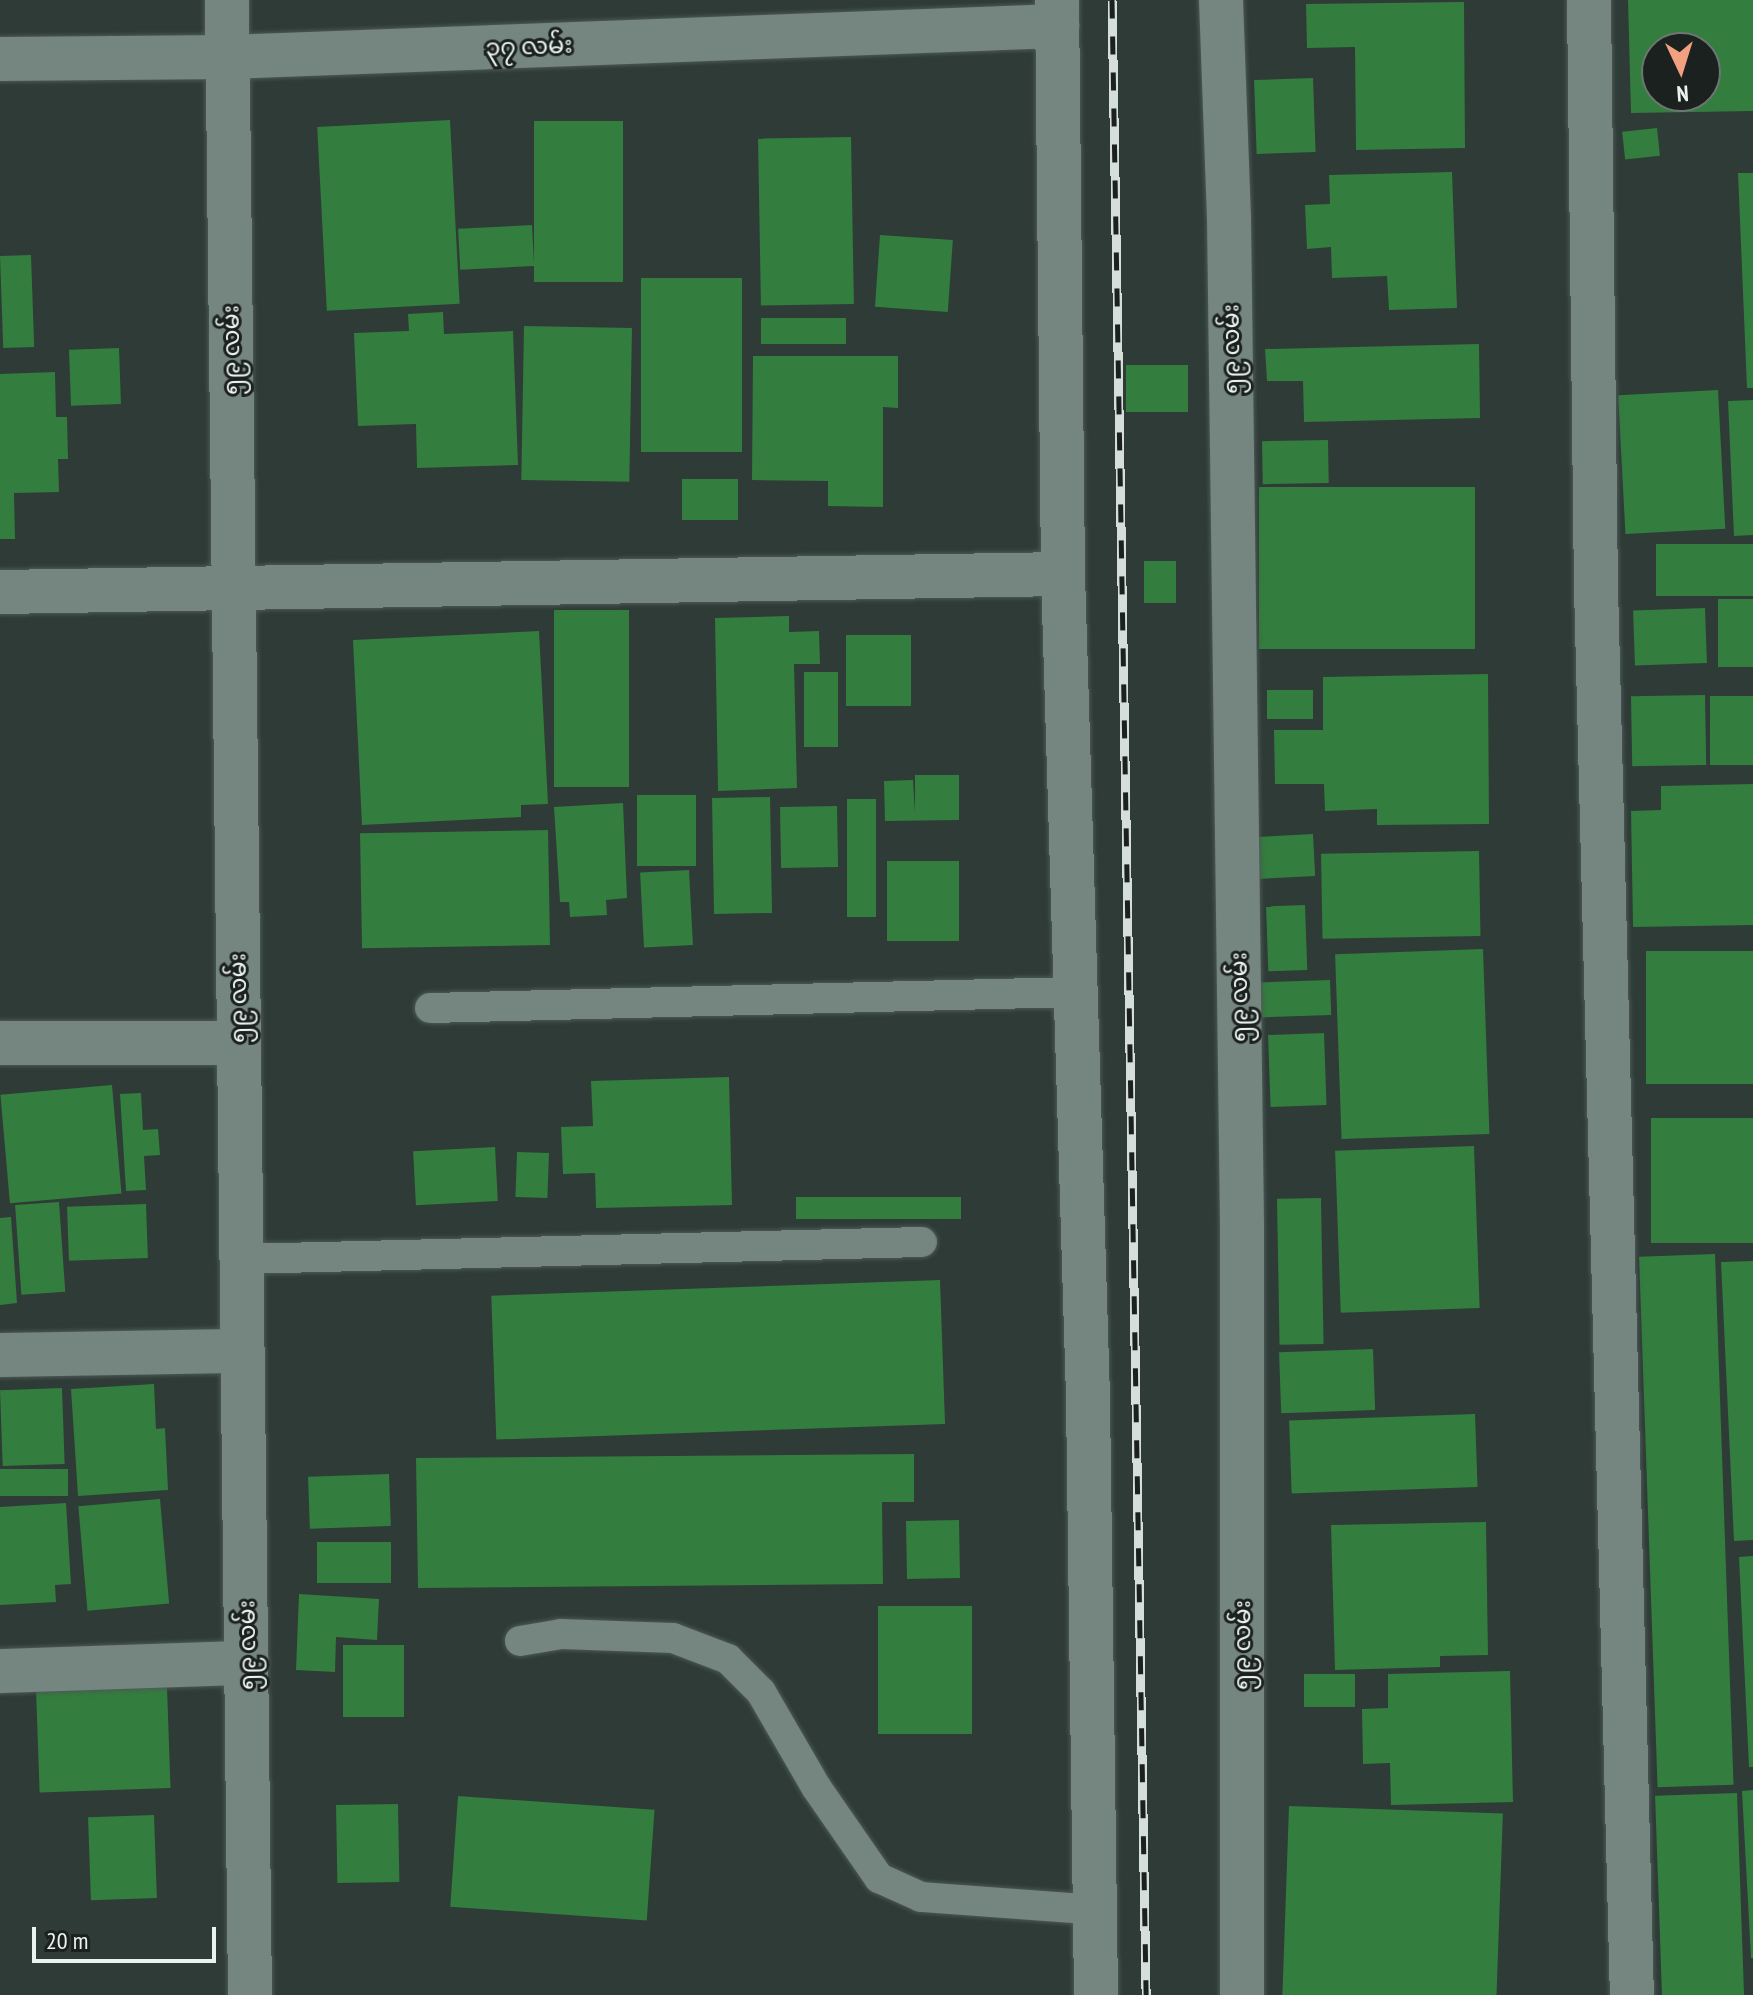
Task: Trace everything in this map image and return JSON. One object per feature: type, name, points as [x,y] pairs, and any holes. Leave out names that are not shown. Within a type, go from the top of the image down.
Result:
[{"type":"street","name":"၅၉ လမ်း","points":[[227,0],[250,1995]]},
{"type":"street","name":"၅၉ လမ်း","points":[[1221,0],[1229,218],[1242,1226],[1242,1995]]},
{"type":"street","points":[[1589,0],[1596,587],[1632,1995]]},
{"type":"street","name":"၃၇ လမ်း","points":[[0,59],[228,57],[1057,13]]},
{"type":"street","points":[[1057,13],[1063,574],[1076,992],[1096,1995]]},
{"type":"street","points":[[0,592],[1063,574]]},
{"type":"street","points":[[0,1043],[238,1043]]},
{"type":"street","points":[[0,1355],[241,1351]]},
{"type":"street","points":[[0,1671],[247,1663]]},
{"type":"lane","points":[[430,1008],[1076,992]]},
{"type":"lane","points":[[241,1259],[922,1242]]},
{"type":"lane","points":[[520,1641],[561,1634],[673,1638],[728,1659],[761,1692],[816,1787],[879,1878],[921,1897],[1096,1910]]},
{"type":"building","points":[[1628,0],[1753,0],[1753,111],[1721,112],[1721,32],[1641,32],[1641,112],[1692,112],[1631,113]]},
{"type":"building","points":[[1464,2],[1465,148],[1356,150],[1355,47],[1307,48],[1306,4]]},
{"type":"building","points":[[1313,78],[1316,152],[1257,154],[1254,80]]},
{"type":"building","points":[[450,120],[460,304],[327,311],[317,127]]},
{"type":"building","points":[[534,121],[623,121],[623,282],[534,282]]},
{"type":"building","points":[[1657,128],[1660,156],[1625,160],[1622,132]]},
{"type":"building","points":[[851,137],[854,304],[761,306],[758,139]]},
{"type":"building","points":[[1452,172],[1457,308],[1389,310],[1387,276],[1332,278],[1331,247],[1307,249],[1305,205],[1330,204],[1329,175]]},
{"type":"building","points":[[1738,173],[1753,173],[1753,388],[1747,388]]},
{"type":"building","points":[[532,225],[534,266],[460,270],[458,229]]},
{"type":"building","points":[[880,235],[953,240],[948,312],[875,307]]},
{"type":"building","points":[[31,255],[34,347],[3,348],[0,256]]},
{"type":"building","points":[[641,278],[742,278],[742,452],[641,452]]},
{"type":"building","points":[[443,312],[444,334],[513,331],[518,465],[417,468],[416,424],[358,426],[354,333],[409,331],[408,314]]},
{"type":"building","points":[[761,318],[846,318],[846,344],[761,344]]},
{"type":"building","points":[[524,326],[632,328],[629,482],[521,480]]},
{"type":"building","points":[[1479,344],[1480,418],[1304,422],[1303,381],[1267,381],[1265,349]]},
{"type":"building","points":[[119,348],[121,404],[71,406],[69,350]]},
{"type":"building","points":[[753,356],[898,356],[898,408],[883,407],[883,507],[828,506],[828,481],[752,480]]},
{"type":"building","points":[[1126,365],[1188,365],[1188,412],[1126,412]]},
{"type":"building","points":[[55,372],[56,417],[67,417],[68,459],[58,459],[59,492],[14,493],[15,539],[0,539],[0,374]]},
{"type":"building","points":[[1718,390],[1725,529],[1625,534],[1618,395]]},
{"type":"building","points":[[1753,400],[1753,535],[1734,536],[1728,401]]},
{"type":"building","points":[[1328,440],[1329,483],[1263,484],[1262,441]]},
{"type":"building","points":[[682,479],[738,479],[738,520],[682,520]]},
{"type":"building","points":[[1259,487],[1475,487],[1475,649],[1259,649]]},
{"type":"building","points":[[1656,544],[1753,544],[1753,596],[1656,596]]},
{"type":"building","points":[[1144,561],[1176,561],[1176,603],[1144,603]]},
{"type":"building","points":[[1718,599],[1753,599],[1753,667],[1718,667]]},
{"type":"building","points":[[1705,608],[1707,663],[1635,665],[1633,611]]},
{"type":"building","points":[[554,610],[629,610],[629,787],[554,787]]},
{"type":"building","points":[[789,616],[789,632],[819,631],[820,664],[794,664],[797,788],[718,791],[715,618]]},
{"type":"building","points":[[539,631],[548,804],[521,805],[521,817],[362,825],[353,640]]},
{"type":"building","points":[[846,635],[911,635],[911,706],[846,706]]},
{"type":"building","points":[[804,672],[838,672],[838,747],[804,747]]},
{"type":"building","points":[[1488,674],[1489,824],[1377,825],[1377,809],[1325,811],[1324,784],[1275,784],[1274,730],[1323,730],[1323,677]]},
{"type":"building","points":[[1267,690],[1313,690],[1313,719],[1267,719]]},
{"type":"building","points":[[1705,695],[1706,765],[1632,766],[1631,696]]},
{"type":"building","points":[[1710,696],[1753,696],[1753,765],[1710,765]]},
{"type":"building","points":[[915,775],[959,775],[959,820],[885,821],[884,781],[913,780],[915,813]]},
{"type":"building","points":[[1753,784],[1753,925],[1633,927],[1631,811],[1661,810],[1661,786]]},
{"type":"building","points":[[637,795],[696,795],[696,866],[637,866]]},
{"type":"building","points":[[770,797],[772,913],[714,914],[712,798]]},
{"type":"building","points":[[847,799],[876,799],[876,917],[847,917]]},
{"type":"building","points":[[623,803],[627,898],[606,900],[607,915],[570,917],[569,902],[560,902],[554,807]]},
{"type":"building","points":[[837,806],[838,867],[781,868],[780,807]]},
{"type":"building","points":[[548,830],[550,945],[362,948],[360,833]]},
{"type":"building","points":[[1313,834],[1315,876],[1253,879],[1251,837]]},
{"type":"building","points":[[1479,851],[1480,936],[1323,939],[1321,854]]},
{"type":"building","points":[[887,861],[959,861],[959,941],[887,941]]},
{"type":"building","points":[[689,870],[693,945],[644,947],[640,873]]},
{"type":"building","points":[[1305,905],[1307,970],[1268,971],[1266,906]]},
{"type":"building","points":[[1483,949],[1489,1134],[1342,1139],[1335,954]]},
{"type":"building","points":[[1646,951],[1753,951],[1753,1084],[1646,1084]]},
{"type":"building","points":[[1330,980],[1331,1015],[1261,1017],[1260,982]]},
{"type":"building","points":[[1324,1033],[1327,1105],[1271,1107],[1268,1035]]},
{"type":"building","points":[[729,1077],[732,1205],[596,1208],[595,1173],[563,1174],[561,1127],[593,1126],[591,1081]]},
{"type":"building","points":[[112,1085],[121,1194],[10,1203],[0,1095]]},
{"type":"building","points":[[141,1093],[143,1130],[158,1129],[160,1155],[144,1156],[146,1190],[126,1191],[120,1094]]},
{"type":"building","points":[[1651,1118],[1753,1118],[1753,1243],[1651,1243]]},
{"type":"building","points":[[1474,1146],[1480,1308],[1341,1313],[1335,1151]]},
{"type":"building","points":[[495,1147],[498,1201],[416,1205],[413,1151]]},
{"type":"building","points":[[517,1152],[549,1153],[547,1198],[515,1197]]},
{"type":"building","points":[[796,1197],[961,1197],[961,1219],[796,1219]]},
{"type":"building","points":[[1321,1198],[1324,1344],[1280,1345],[1277,1199]]},
{"type":"building","points":[[59,1202],[65,1292],[21,1295],[15,1205]]},
{"type":"building","points":[[146,1204],[148,1258],[69,1261],[67,1207]]},
{"type":"building","points":[[11,1217],[17,1303],[0,1305],[0,1218]]},
{"type":"building","points":[[1715,1254],[1734,1785],[1658,1787],[1639,1257]]},
{"type":"building","points":[[1753,1261],[1753,1540],[1734,1541],[1721,1262]]},
{"type":"building","points":[[940,1280],[945,1424],[496,1440],[491,1296]]},
{"type":"building","points":[[1373,1349],[1375,1410],[1281,1413],[1279,1352]]},
{"type":"building","points":[[154,1384],[156,1429],[165,1428],[168,1490],[78,1496],[71,1389]]},
{"type":"building","points":[[62,1388],[65,1464],[3,1466],[0,1390]]},
{"type":"building","points":[[1475,1414],[1478,1487],[1292,1493],[1289,1420]]},
{"type":"building","points":[[914,1454],[914,1502],[882,1502],[883,1584],[418,1588],[416,1458]]},
{"type":"building","points":[[0,1469],[68,1469],[68,1496],[0,1496]]},
{"type":"building","points":[[389,1474],[391,1526],[310,1529],[308,1477]]},
{"type":"building","points":[[160,1499],[169,1604],[87,1611],[78,1506]]},
{"type":"building","points":[[66,1503],[71,1584],[55,1585],[56,1602],[0,1605],[0,1507]]},
{"type":"building","points":[[959,1520],[960,1578],[907,1579],[906,1521]]},
{"type":"building","points":[[1486,1522],[1488,1655],[1440,1656],[1440,1667],[1335,1670],[1331,1525]]},
{"type":"building","points":[[317,1542],[391,1542],[391,1583],[317,1583]]},
{"type":"building","points":[[1753,1556],[1753,1767],[1749,1767],[1739,1557]]},
{"type":"building","points":[[299,1594],[379,1599],[377,1640],[336,1637],[335,1672],[296,1670]]},
{"type":"building","points":[[878,1606],[972,1606],[972,1734],[878,1734]]},
{"type":"building","points":[[343,1645],[404,1645],[404,1717],[343,1717]]},
{"type":"building","points":[[1510,1671],[1513,1802],[1391,1805],[1390,1763],[1363,1764],[1362,1709],[1388,1708],[1388,1674]]},
{"type":"building","points":[[1304,1674],[1355,1674],[1355,1707],[1304,1707]]},
{"type":"building","points":[[167,1687],[171,1788],[40,1793],[36,1692]]},
{"type":"building","points":[[1753,1790],[1753,1958],[1751,1958],[1742,1791]]},
{"type":"building","points":[[1737,1793],[1744,1995],[1662,1995],[1655,1796]]},
{"type":"building","points":[[458,1796],[655,1810],[647,1920],[450,1907]]},
{"type":"building","points":[[398,1804],[399,1882],[337,1883],[336,1805]]},
{"type":"building","points":[[1289,1806],[1503,1813],[1497,1995],[1282,1995]]},
{"type":"building","points":[[154,1815],[157,1898],[91,1900],[88,1817]]},
{"type":"railway","points":[[1112,0],[1146,1995]]}]
